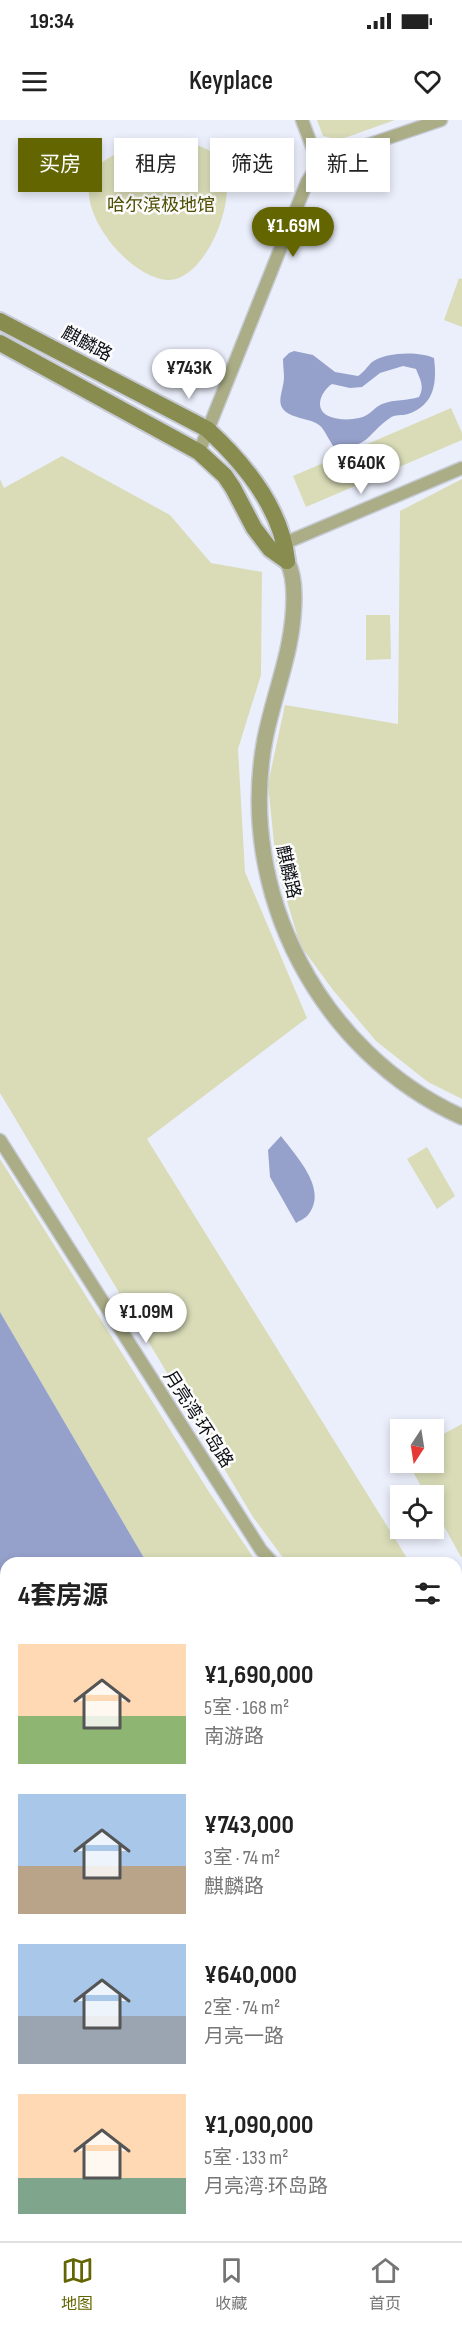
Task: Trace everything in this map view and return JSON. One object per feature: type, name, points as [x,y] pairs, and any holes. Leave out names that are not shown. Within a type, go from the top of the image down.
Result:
[{"type":"main road","name":"麒麟路","points":[[0,321],[207,429],[229,449],[257,487],[276,519],[278,546]]},
{"type":"main road","name":"麒麟路","points":[[0,343],[199,452],[214,464],[229,482],[254,528],[278,546],[287,561]]},
{"type":"street","points":[[302,120],[309,138]]},
{"type":"street","points":[[388,138],[441,120]]},
{"type":"street","points":[[199,452],[306,184]]},
{"type":"street","points":[[278,546],[462,468]]},
{"type":"street","name":"麒麟路","points":[[287,561],[294,592],[292,633],[265,739],[259,794],[262,850],[266,873],[280,920],[296,958],[313,987],[354,1038],[411,1090],[462,1117]]},
{"type":"street","name":"月亮湾·环岛路","points":[[0,1140],[222,1490],[267,1557]]},
{"type":"green space","points":[[317,120],[395,120],[345,138],[323,136]]},
{"type":"green space","name":"哈尔滨极地馆","points":[[198,146],[210,152],[210,192],[227,192],[224,211],[207,251],[195,266],[181,277],[167,280],[138,268],[111,243],[100,227],[93,211],[89,192],[102,192],[102,163],[114,155],[114,192],[198,192]]},
{"type":"green space","points":[[459,278],[462,279],[462,327],[444,320]]},
{"type":"green space","points":[[451,408],[462,433],[462,440],[306,507],[293,476]]},
{"type":"green space","points":[[62,456],[170,515],[211,563],[262,572],[261,675],[238,749],[245,872],[307,1018],[147,1139],[390,1531],[390,1539],[395,1539],[406,1557],[283,1557],[253,1517],[0,1093],[0,479],[4,488]]},
{"type":"green space","points":[[462,479],[462,1099],[428,1082],[376,1041],[333,990],[300,945],[276,863],[268,784],[285,705],[398,724],[400,511]]},
{"type":"green space","points":[[366,615],[390,615],[391,659],[366,660]]},
{"type":"green space","points":[[427,1147],[455,1196],[437,1209],[407,1159]]},
{"type":"green space","points":[[0,1159],[209,1492],[253,1557],[143,1557],[0,1312]]},
{"type":"green space","points":[[462,1424],[462,1557],[444,1526],[444,1485],[420,1485],[414,1473],[444,1473],[444,1434]]},
{"type":"water","points":[[294,351],[313,355],[335,372],[358,376],[372,362],[385,356],[420,354],[434,358],[434,384],[429,399],[417,410],[392,417],[362,442],[335,448],[319,425],[289,414],[281,406],[284,378],[283,359]],"holes":[[[403,366],[416,369],[422,386],[419,397],[382,404],[366,416],[356,419],[334,418],[325,414],[320,406],[324,392],[332,384],[350,388],[362,387],[380,373]]]},
{"type":"water","points":[[281,1136],[302,1163],[313,1184],[315,1195],[308,1215],[296,1223],[270,1177],[268,1150]]},
{"type":"water","points":[[0,1312],[143,1557],[0,1557]]}]
